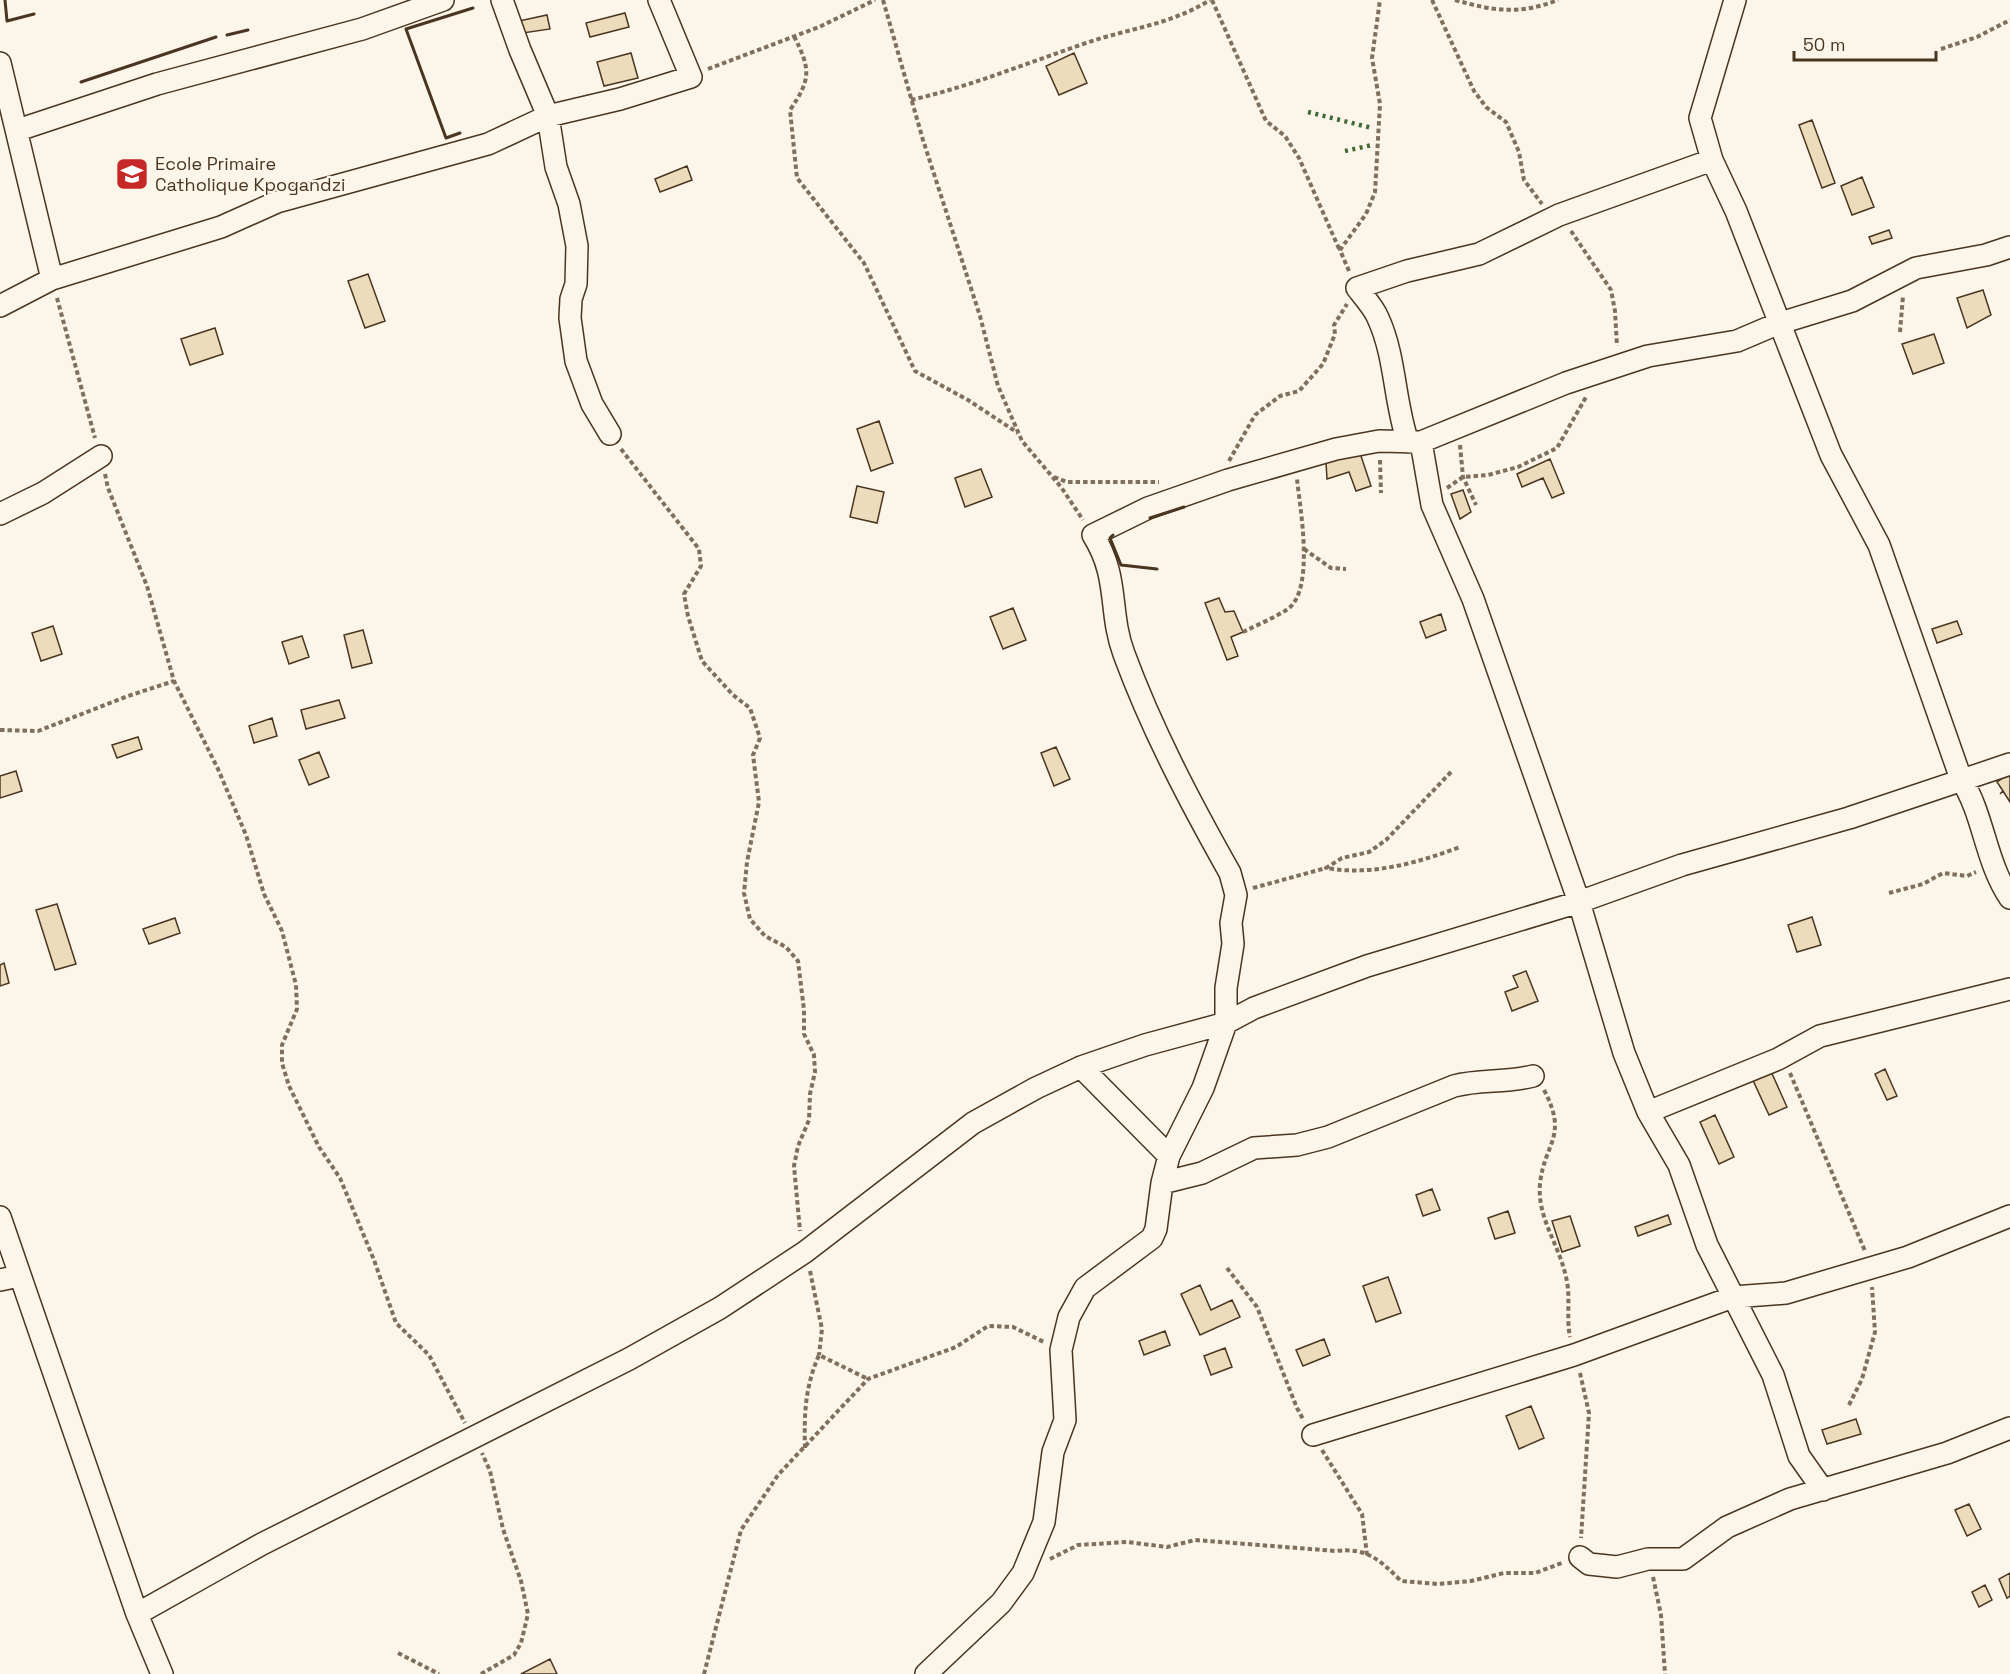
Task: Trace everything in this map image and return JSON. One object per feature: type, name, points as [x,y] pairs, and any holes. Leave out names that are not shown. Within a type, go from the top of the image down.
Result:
[{"type":"street","points":[[18,130],[157,84],[362,29],[443,0]]},
{"type":"street","points":[[502,0],[548,116],[556,167],[569,204],[577,246],[576,284],[571,299],[570,318],[576,361],[592,404],[610,434]]},
{"type":"street","points":[[0,306],[52,279],[221,227],[277,202],[488,144],[526,124],[548,116],[620,99],[691,77],[659,0]]},
{"type":"street","points":[[1735,0],[1700,117],[1712,160],[1736,211],[1777,324],[1785,337],[1802,387],[1831,455],[1879,545],[1961,779],[1973,798],[1991,863],[2010,898]]},
{"type":"street","points":[[0,63],[18,130],[52,279]]},
{"type":"street","points":[[1712,160],[1558,215],[1479,254],[1407,271],[1357,288],[1378,318],[1388,354],[1400,420],[1414,442],[1442,532],[1473,600],[1579,902],[1624,1053],[1648,1112],[1680,1165],[1707,1245],[1773,1375],[1800,1456],[1823,1490]]},
{"type":"street","points":[[926,1674],[1001,1603],[1023,1573],[1044,1522],[1053,1452],[1065,1420],[1061,1350],[1069,1317],[1085,1288],[1152,1238],[1156,1229],[1162,1183],[1169,1156],[1203,1088],[1226,1023],[1226,988],[1233,944],[1232,923],[1236,895],[1230,873],[1168,757],[1122,650],[1106,555],[1094,535],[1148,508],[1228,480],[1336,449],[1379,441],[1414,442],[1566,383],[1648,356],[1737,341],[1777,324],[1852,301],[1916,268],[1986,255],[2010,247]]},
{"type":"street","points":[[0,514],[43,493],[101,456]]},
{"type":"street","points":[[137,1614],[262,1544],[629,1359],[720,1308],[805,1252],[973,1123],[1036,1088],[1081,1068],[1145,1045],[1226,1023],[1254,1008],[1367,966],[1579,902],[1682,865],[1849,818],[2010,764]]},
{"type":"street","points":[[1648,1112],[1778,1059],[1820,1036],[2010,988]]},
{"type":"street","points":[[1081,1068],[1169,1156]]},
{"type":"street","points":[[1162,1183],[1202,1173],[1254,1148],[1297,1144],[1328,1137],[1454,1086],[1475,1081],[1511,1082],[1533,1076]]},
{"type":"street","points":[[1313,1436],[1574,1355],[1733,1297],[1786,1293],[1871,1266],[1908,1257],[2010,1216]]},
{"type":"street","points":[[0,1217],[10,1278],[137,1614],[162,1674]]},
{"type":"street","points":[[1580,1557],[1589,1564],[1617,1567],[1648,1559],[1683,1558],[1727,1527],[1790,1499],[1947,1453],[2010,1428]]},
{"type":"path","points":[[691,77],[734,57],[794,36],[875,0]]},
{"type":"path","points":[[883,0],[911,100],[980,316],[998,386],[1018,433],[1094,535]]},
{"type":"path","points":[[911,100],[956,89],[1152,23],[1173,20],[1211,0],[1266,121],[1285,136],[1299,158],[1357,288]]},
{"type":"path","points":[[1357,288],[1340,250],[1366,214],[1375,192],[1380,104],[1372,58],[1380,0]]},
{"type":"path","points":[[1432,0],[1474,91],[1486,107],[1506,122],[1519,152],[1524,180],[1541,204],[1558,215],[1611,290],[1615,311],[1617,367]]},
{"type":"path","points":[[1455,0],[1488,10],[1534,9],[1558,0]]},
{"type":"path","points":[[1941,49],[1977,37],[2010,20]]},
{"type":"path","points":[[794,36],[807,62],[805,88],[789,110],[797,178],[864,263],[915,371],[968,400],[1018,433]]},
{"type":"path","points":[[1900,332],[1904,286],[1916,268]]},
{"type":"path","points":[[52,279],[108,489],[147,586],[174,681],[226,788],[246,836],[264,894],[282,931],[296,993],[297,1009],[282,1045],[282,1063],[289,1086],[319,1147],[340,1178],[374,1260],[396,1323],[429,1355],[461,1416],[475,1437],[489,1471],[503,1529],[521,1581],[528,1614],[521,1643],[514,1655],[481,1674]]},
{"type":"path","points":[[1228,480],[1229,460],[1255,415],[1280,396],[1299,391],[1323,364],[1335,334],[1334,325],[1357,288]]},
{"type":"path","points":[[1431,497],[1463,477],[1488,475],[1518,467],[1557,448],[1589,392]]},
{"type":"path","points":[[1467,422],[1459,437],[1463,477],[1476,505]]},
{"type":"path","points":[[610,434],[699,549],[701,566],[684,594],[697,646],[702,661],[733,695],[750,708],[760,738],[753,755],[759,802],[747,862],[744,893],[750,919],[765,936],[786,946],[798,961],[804,1010],[804,1034],[814,1055],[815,1072],[810,1094],[809,1120],[798,1146],[794,1166],[798,1222],[822,1329],[819,1355],[808,1380],[805,1398],[805,1448]]},
{"type":"path","points":[[1379,441],[1381,493]]},
{"type":"path","points":[[1243,632],[1290,608],[1299,591],[1303,549],[1294,460]]},
{"type":"path","points":[[1053,477],[1067,482],[1170,482]]},
{"type":"path","points":[[1303,549],[1331,568],[1346,569]]},
{"type":"path","points":[[0,730],[38,731],[174,681]]},
{"type":"path","points":[[1236,895],[1266,883],[1326,868],[1342,858],[1369,852],[1386,840],[1451,772]]},
{"type":"path","points":[[1326,868],[1352,872],[1378,869],[1437,856],[1460,847]]},
{"type":"path","points":[[1889,893],[1923,884],[1943,873],[1967,876],[1991,863]]},
{"type":"path","points":[[1778,1059],[1787,1065],[1804,1110],[1832,1168],[1871,1266],[1875,1332],[1862,1379],[1849,1405]]},
{"type":"path","points":[[1023,1573],[1078,1545],[1127,1542],[1167,1547],[1195,1539],[1336,1551],[1352,1549],[1376,1556],[1401,1581],[1438,1584],[1471,1581],[1504,1573],[1535,1573],[1580,1557],[1589,1413],[1584,1384],[1569,1331],[1566,1277],[1544,1220],[1539,1199],[1540,1180],[1552,1147],[1556,1126],[1552,1106],[1545,1091],[1533,1076]]},
{"type":"path","points":[[1227,1268],[1257,1306],[1297,1408],[1362,1514],[1367,1555]]},
{"type":"path","points":[[704,1674],[741,1530],[778,1474],[868,1379],[956,1347],[988,1326],[1013,1327],[1061,1350]]},
{"type":"path","points":[[819,1355],[868,1379]]},
{"type":"path","points":[[1648,1559],[1661,1615],[1665,1674]]},
{"type":"path","points":[[398,1653],[439,1674]]},
{"type":"building","points":[[625,13],[629,27],[590,37],[586,23]]},
{"type":"building","points":[[547,15],[550,29],[523,33],[519,21]]},
{"type":"building","points":[[631,53],[638,78],[604,86],[597,62]]},
{"type":"building","points":[[1074,53],[1087,83],[1059,95],[1046,66]]},
{"type":"building","points":[[1812,120],[1835,183],[1822,188],[1799,125]]},
{"type":"building","points":[[687,166],[692,180],[660,192],[655,179]]},
{"type":"building","points":[[1862,177],[1874,207],[1852,215],[1841,186]]},
{"type":"building","points":[[1889,230],[1892,238],[1872,244],[1869,237]]},
{"type":"building","points":[[368,274],[385,321],[365,328],[348,281]]},
{"type":"building","points":[[1983,290],[1991,315],[1967,328],[1957,298]]},
{"type":"building","points":[[215,328],[223,354],[190,365],[181,339]]},
{"type":"building","points":[[1934,334],[1944,363],[1913,374],[1902,344]]},
{"type":"building","points":[[879,421],[893,463],[871,471],[857,429]]},
{"type":"building","points":[[1359,450],[1371,486],[1356,491],[1349,472],[1327,479],[1326,462]]},
{"type":"building","points":[[1550,459],[1564,493],[1552,498],[1543,478],[1522,487],[1517,474]]},
{"type":"building","points":[[981,469],[992,497],[965,507],[955,478]]},
{"type":"building","points":[[857,486],[884,492],[877,523],[850,517]]},
{"type":"building","points":[[1463,490],[1471,512],[1460,519],[1451,494]]},
{"type":"building","points":[[1219,598],[1225,612],[1234,611],[1243,632],[1231,637],[1238,656],[1227,660],[1205,603]]},
{"type":"building","points":[[1013,608],[1026,640],[1003,649],[990,617]]},
{"type":"building","points":[[1441,614],[1446,630],[1426,638],[1420,622]]},
{"type":"building","points":[[1957,621],[1962,634],[1937,643],[1932,629]]},
{"type":"building","points":[[53,626],[62,654],[41,661],[32,633]]},
{"type":"building","points":[[363,630],[372,663],[352,668],[344,635]]},
{"type":"building","points":[[302,636],[309,657],[289,664],[282,642]]},
{"type":"building","points":[[339,700],[345,718],[306,729],[301,710]]},
{"type":"building","points":[[272,718],[277,736],[254,743],[249,726]]},
{"type":"building","points":[[138,737],[142,749],[117,758],[112,745]]},
{"type":"building","points":[[1056,747],[1070,779],[1054,786],[1041,753]]},
{"type":"building","points":[[319,752],[329,777],[309,785],[299,760]]},
{"type":"building","points":[[16,771],[22,791],[0,798],[0,776]]},
{"type":"building","points":[[2010,773],[2010,802],[1997,782]]},
{"type":"building","points":[[57,904],[76,964],[55,970],[36,910]]},
{"type":"building","points":[[1812,917],[1821,945],[1797,952],[1788,925]]},
{"type":"building","points":[[175,918],[180,933],[149,944],[143,929]]},
{"type":"building","points":[[4,963],[9,983],[0,986],[0,965]]},
{"type":"building","points":[[1526,971],[1538,1001],[1512,1011],[1505,992],[1518,987],[1513,976]]},
{"type":"building","points":[[1769,1067],[1787,1107],[1769,1115],[1751,1076]]},
{"type":"building","points":[[1885,1069],[1897,1096],[1887,1100],[1875,1074]]},
{"type":"building","points":[[1715,1115],[1734,1157],[1719,1164],[1700,1122]]},
{"type":"building","points":[[1432,1189],[1440,1210],[1423,1216],[1416,1195]]},
{"type":"building","points":[[1508,1211],[1515,1233],[1495,1239],[1488,1218]]},
{"type":"building","points":[[1668,1215],[1671,1224],[1638,1236],[1635,1227]]},
{"type":"building","points":[[1570,1216],[1580,1246],[1562,1252],[1552,1221]]},
{"type":"building","points":[[1388,1277],[1401,1313],[1376,1322],[1363,1286]]},
{"type":"building","points":[[1200,1285],[1211,1310],[1232,1300],[1240,1317],[1200,1335],[1181,1294]]},
{"type":"building","points":[[1165,1331],[1170,1345],[1144,1355],[1139,1341]]},
{"type":"building","points":[[1324,1339],[1330,1355],[1303,1366],[1296,1350]]},
{"type":"building","points":[[1225,1348],[1232,1367],[1211,1375],[1204,1356]]},
{"type":"building","points":[[1531,1406],[1544,1438],[1519,1449],[1506,1416]]},
{"type":"building","points":[[1856,1419],[1861,1434],[1827,1444],[1822,1430]]},
{"type":"building","points":[[1969,1504],[1981,1529],[1967,1536],[1955,1510]]},
{"type":"building","points":[[2010,1573],[2010,1596],[2007,1598],[1999,1579]]},
{"type":"building","points":[[1985,1585],[1992,1600],[1979,1607],[1972,1592]]},
{"type":"building","points":[[550,1659],[557,1674],[521,1674]]},
{"type":"hedge","points":[[1308,112],[1372,128]]},
{"type":"hedge","points":[[1345,151],[1372,145]]},
{"type":"wall","points":[[5,0],[7,21],[34,14]]},
{"type":"wall","points":[[460,133],[446,138],[406,29],[473,8]]},
{"type":"wall","points":[[227,35],[248,30]]},
{"type":"wall","points":[[81,82],[216,37]]},
{"type":"wall","points":[[1150,518],[1184,507]]},
{"type":"wall","points":[[1113,535],[1110,538],[1121,565],[1157,569]]},
{"type":"place","name":"Ecole Primaire Catholique Kpogandzi","points":[[132,174]]}]
